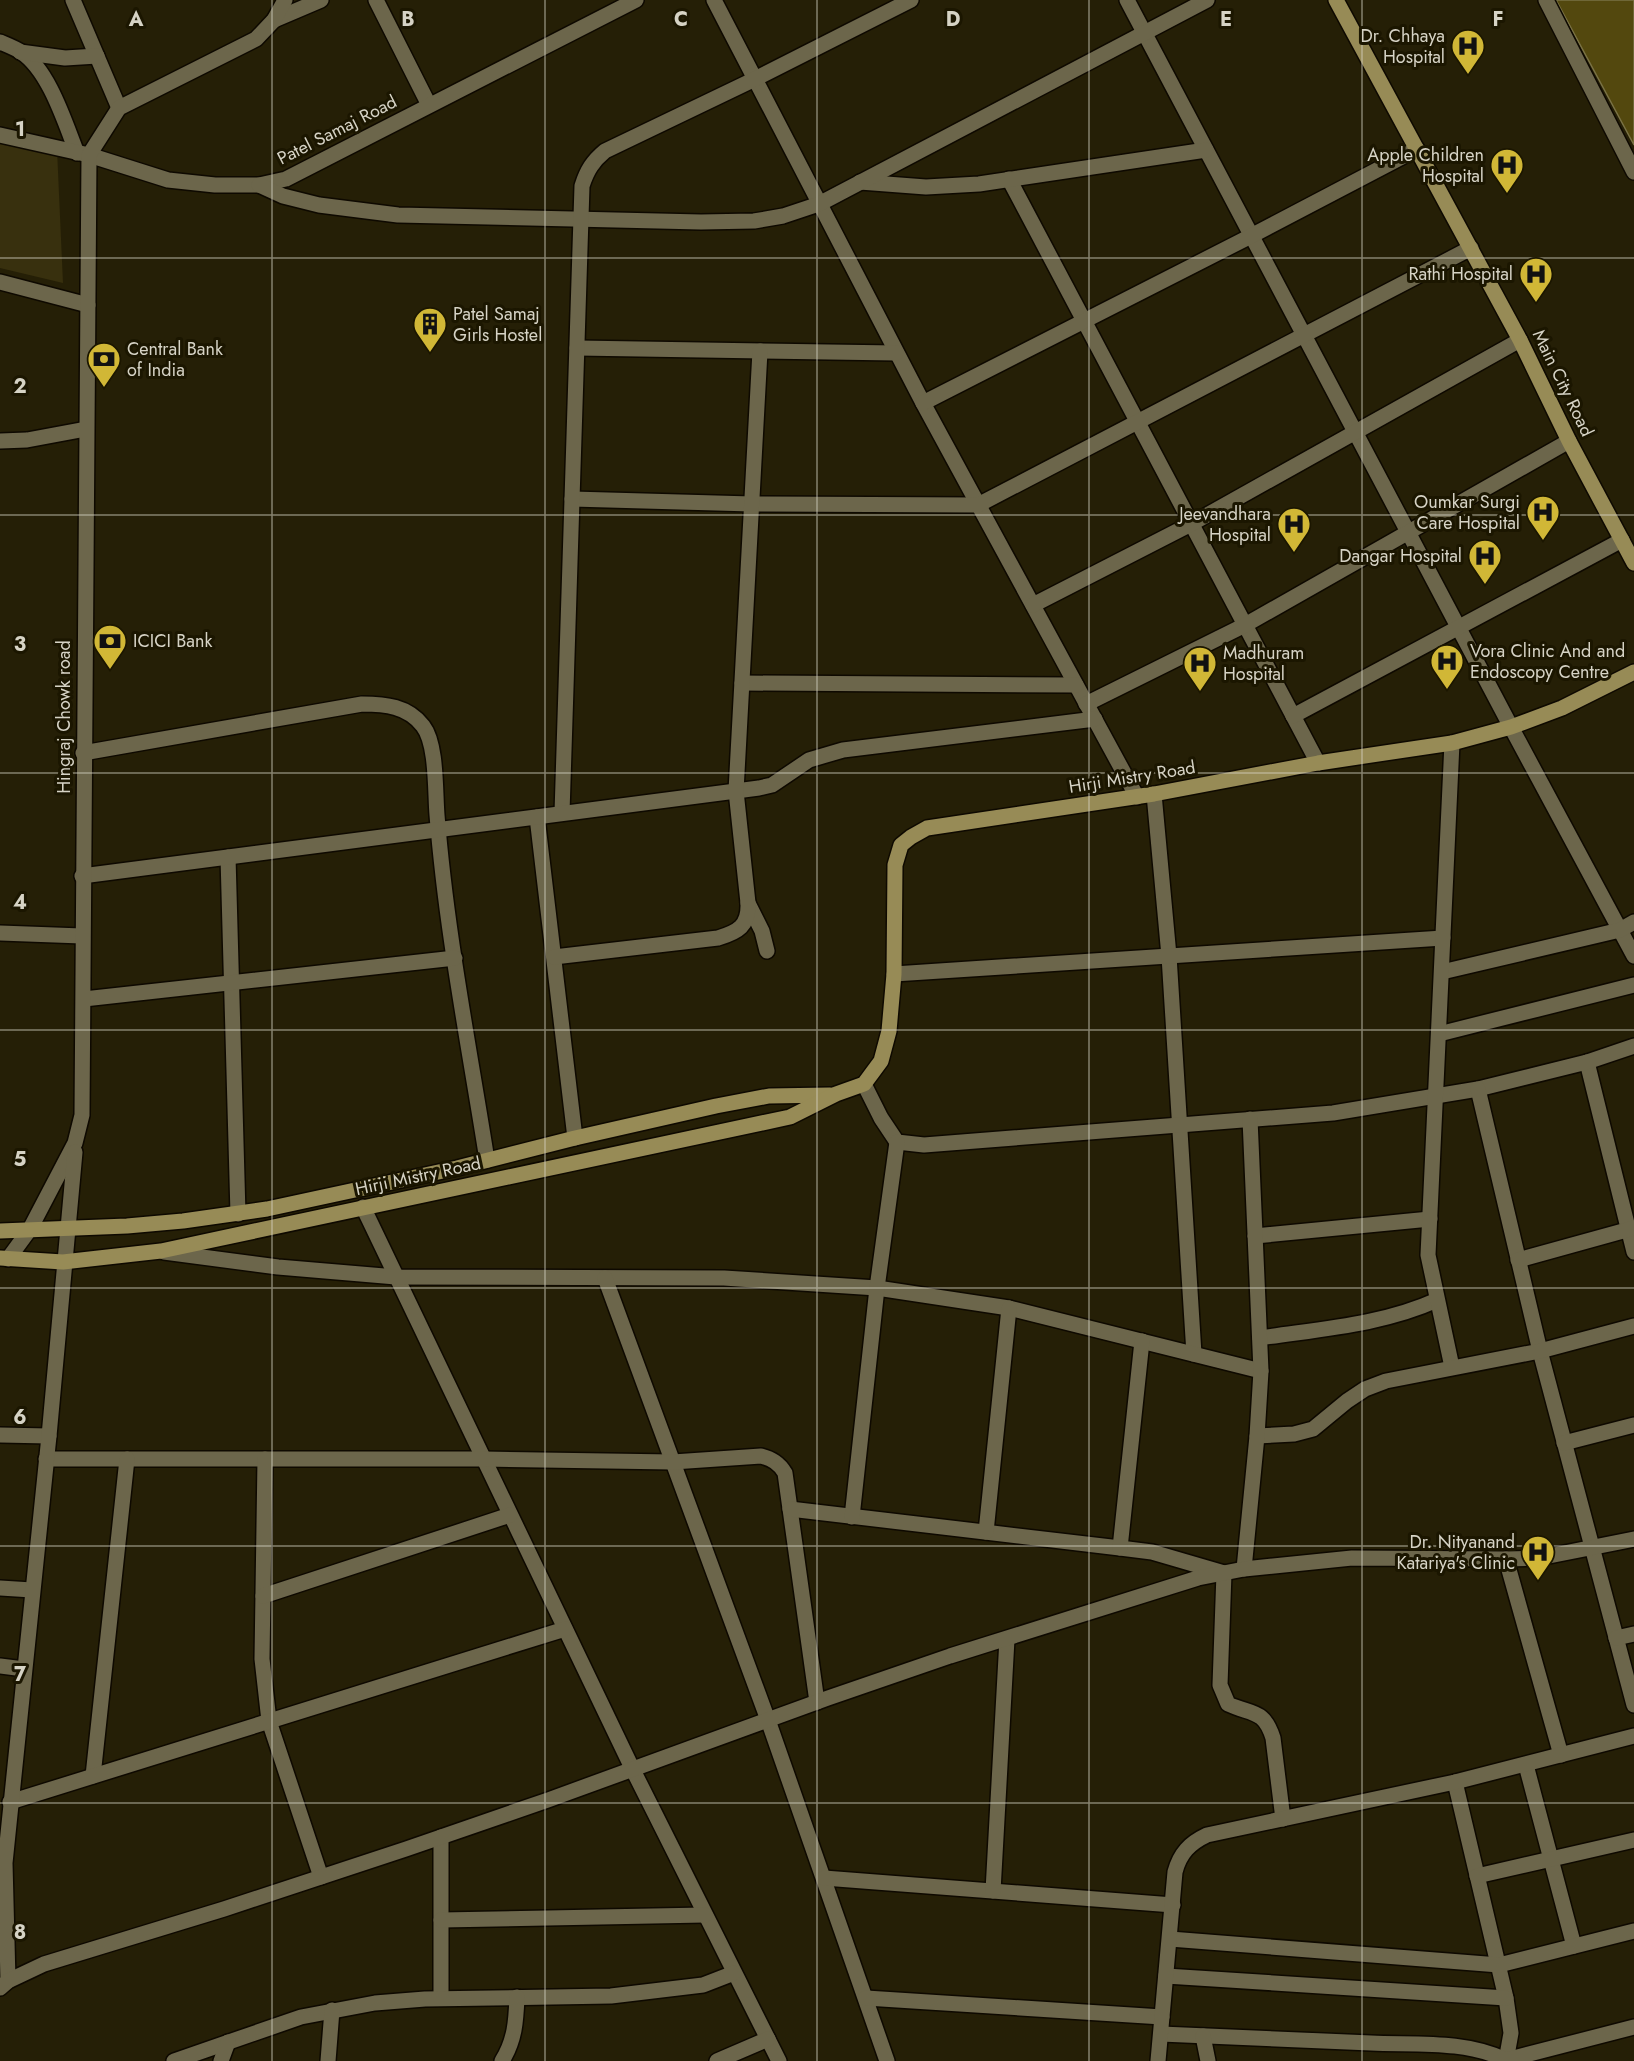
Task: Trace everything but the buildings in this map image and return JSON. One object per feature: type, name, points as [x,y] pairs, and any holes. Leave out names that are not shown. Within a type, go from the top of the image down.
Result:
[{"type":"main road","name":"Main City Road","points":[[1336,0],[1520,340],[1569,441],[1634,564]]},
{"type":"main road","name":"Hirji Mistry Road","points":[[4,1259],[63,1262],[160,1251],[790,1117],[864,1084],[881,1061],[889,1031],[894,974],[895,865],[901,845],[927,828],[1137,797],[1318,763],[1452,743],[1510,727],[1562,708],[1634,672]]},
{"type":"main road","name":"Hirji Mistry Road","points":[[0,1231],[149,1224],[238,1214],[338,1195],[575,1138],[769,1096],[836,1095]]},
{"type":"street","points":[[73,0],[119,108]]},
{"type":"street","points":[[20,52],[41,74],[83,154],[119,108],[256,39],[274,20],[285,0]]},
{"type":"street","points":[[274,20],[321,0]]},
{"type":"street","points":[[376,0],[429,105]]},
{"type":"street","name":"Patel Samaj Road","points":[[0,135],[83,154],[168,180],[215,185],[259,185],[286,179],[636,0]]},
{"type":"street","points":[[714,0],[896,353],[1137,797]]},
{"type":"street","points":[[562,813],[582,186],[587,170],[605,151],[911,0]]},
{"type":"street","points":[[1127,0],[1510,727],[1634,956]]},
{"type":"street","points":[[259,185],[283,196],[319,205],[398,215],[754,221],[783,216],[819,204],[1207,0]]},
{"type":"street","points":[[1546,0],[1634,172]]},
{"type":"street","points":[[0,42],[20,52],[65,58],[97,56]]},
{"type":"street","points":[[923,403],[1251,236],[1417,148]]},
{"type":"street","points":[[860,182],[926,187],[1009,179],[1206,150]]},
{"type":"street","name":"Hingraj Chowk road","points":[[4,1259],[30,1229],[75,1143],[82,1114],[87,305],[83,154]]},
{"type":"street","points":[[1009,179],[1318,763]]},
{"type":"street","points":[[572,499],[752,504],[978,505],[1471,248]]},
{"type":"street","points":[[0,282],[87,305]]},
{"type":"street","points":[[1033,605],[1191,524],[1520,340]]},
{"type":"street","points":[[577,348],[896,353]]},
{"type":"street","points":[[554,957],[718,938],[736,932],[745,922],[748,903],[736,791],[760,351]]},
{"type":"street","points":[[0,441],[27,440],[86,429]]},
{"type":"street","points":[[1086,704],[1245,626],[1569,441]]},
{"type":"street","points":[[1293,716],[1622,540]]},
{"type":"street","points":[[742,683],[1076,685]]},
{"type":"street","points":[[83,753],[362,704],[386,704],[411,713],[425,727],[432,747],[438,830],[455,958],[487,1161]]},
{"type":"street","points":[[82,876],[736,791],[772,785],[809,760],[843,750],[1095,719]]},
{"type":"street","points":[[1452,743],[1428,1255],[1452,1367]]},
{"type":"street","points":[[1154,794],[1169,956],[1194,1354]]},
{"type":"street","points":[[537,817],[575,1138]]},
{"type":"street","points":[[228,857],[238,1214]]},
{"type":"street","points":[[748,903],[762,931],[767,951]]},
{"type":"street","points":[[1442,972],[1620,930],[1634,922]]},
{"type":"street","points":[[0,933],[82,936]]},
{"type":"street","points":[[894,974],[1443,938]]},
{"type":"street","points":[[84,999],[455,958]]},
{"type":"street","points":[[1439,1034],[1634,985]]},
{"type":"street","points":[[897,1142],[924,1145],[990,1141],[1333,1113],[1478,1089],[1587,1062],[1634,1046]]},
{"type":"street","points":[[1587,1062],[1631,1229],[1634,1252]]},
{"type":"street","points":[[852,1516],[877,1287],[897,1142],[881,1118],[864,1084]]},
{"type":"street","points":[[1478,1089],[1540,1351],[1634,1704]]},
{"type":"street","points":[[1244,1569],[1261,1371],[1250,1119]]},
{"type":"street","points":[[75,1143],[49,1436],[24,1669],[8,1745],[10,1802],[2,1863],[4,1984],[44,1964],[225,1909],[441,1837],[950,1656],[1158,1590],[1244,1569],[1352,1558],[1539,1558],[1634,1539]]},
{"type":"street","points":[[363,1208],[633,1770],[779,2061]]},
{"type":"street","points":[[1256,1236],[1430,1219]]},
{"type":"street","points":[[1518,1260],[1631,1229]]},
{"type":"street","points":[[160,1251],[278,1267],[396,1277],[724,1278],[877,1287],[1009,1308],[1261,1371]]},
{"type":"street","points":[[605,1278],[768,1720],[887,2061]]},
{"type":"street","points":[[1260,1338],[1392,1316],[1415,1310],[1437,1300]]},
{"type":"street","points":[[986,1532],[1009,1308]]},
{"type":"street","points":[[1257,1436],[1294,1434],[1313,1429],[1365,1389],[1386,1381],[1540,1351],[1634,1326]]},
{"type":"street","points":[[1120,1548],[1142,1341]]},
{"type":"street","points":[[1564,1443],[1634,1425]]},
{"type":"street","points":[[0,1435],[49,1436]]},
{"type":"street","points":[[46,1459],[673,1462],[761,1456],[771,1458],[780,1465],[785,1473],[817,1702]]},
{"type":"street","points":[[93,1776],[127,1459]]},
{"type":"street","points":[[265,1459],[262,1659],[269,1721],[321,1877]]},
{"type":"street","points":[[790,1509],[1152,1552],[1224,1573]]},
{"type":"street","points":[[263,1596],[510,1515]]},
{"type":"street","points":[[1506,1559],[1561,1755]]},
{"type":"street","points":[[1224,1573],[1220,1685],[1228,1704],[1255,1713],[1270,1727],[1283,1819]]},
{"type":"street","points":[[0,1588],[32,1590]]},
{"type":"street","points":[[10,1802],[565,1629]]},
{"type":"street","points":[[1616,1638],[1634,1634]]},
{"type":"street","points":[[993,1891],[1007,1639]]},
{"type":"street","points":[[0,1666],[24,1669]]},
{"type":"street","points":[[1158,2061],[1175,1872],[1179,1859],[1195,1841],[1208,1835],[1455,1782],[1634,1737]]},
{"type":"street","points":[[1526,1765],[1574,1946]]},
{"type":"street","points":[[1455,1782],[1506,1998],[1511,2033],[1506,2061]]},
{"type":"street","points":[[441,1837],[441,1998]]},
{"type":"street","points":[[1477,1876],[1634,1840]]},
{"type":"street","points":[[824,1878],[1173,1905]]},
{"type":"street","points":[[441,1920],[705,1915]]},
{"type":"street","points":[[1170,1939],[1498,1965],[1634,1930]]},
{"type":"street","points":[[174,2061],[301,2017],[375,2003],[441,1998],[611,1996],[703,1985],[734,1973]]},
{"type":"street","points":[[1166,1976],[1506,1998]]},
{"type":"street","points":[[502,2061],[510,2047],[515,2030],[517,1997]]},
{"type":"street","points":[[866,1998],[1162,2017]]},
{"type":"street","points":[[328,2061],[332,2010]]},
{"type":"street","points":[[1161,2034],[1426,2045],[1490,2052],[1506,2061],[1634,2027]]},
{"type":"street","points":[[1203,2036],[1208,2061]]},
{"type":"street","points":[[717,2061],[768,2039]]},
{"type":"street","points":[[221,2061],[228,2042]]},
{"type":"shaded area","points":[[1556,0],[1634,0],[1634,145]]},
{"type":"shaded area","points":[[0,137],[57,149],[63,283],[0,268]]},
{"type":"place","name":"Dr. Chhaya Hospital","points":[[1468,75]]},
{"type":"place","name":"Apple Children Hospital","points":[[1507,194]]},
{"type":"place","name":"Rathi Hospital","points":[[1536,303]]},
{"type":"place","name":"Patel Samaj Girls Hostel","points":[[430,353]]},
{"type":"place","name":"Central Bank of India","points":[[104,388]]},
{"type":"place","name":"Oumkar Surgi Care Hospital","points":[[1543,541]]},
{"type":"place","name":"Jeevandhara Hospital","points":[[1294,553]]},
{"type":"place","name":"Dangar Hospital","points":[[1485,585]]},
{"type":"place","name":"ICICI Bank","points":[[110,670]]},
{"type":"place","name":"Vora Clinic And and Endoscopy Centre","points":[[1447,690]]},
{"type":"place","name":"Madhuram Hospital","points":[[1200,692]]},
{"type":"place","name":"Dr. Nityanand Katariya's Clinic","points":[[1538,1581]]}]
